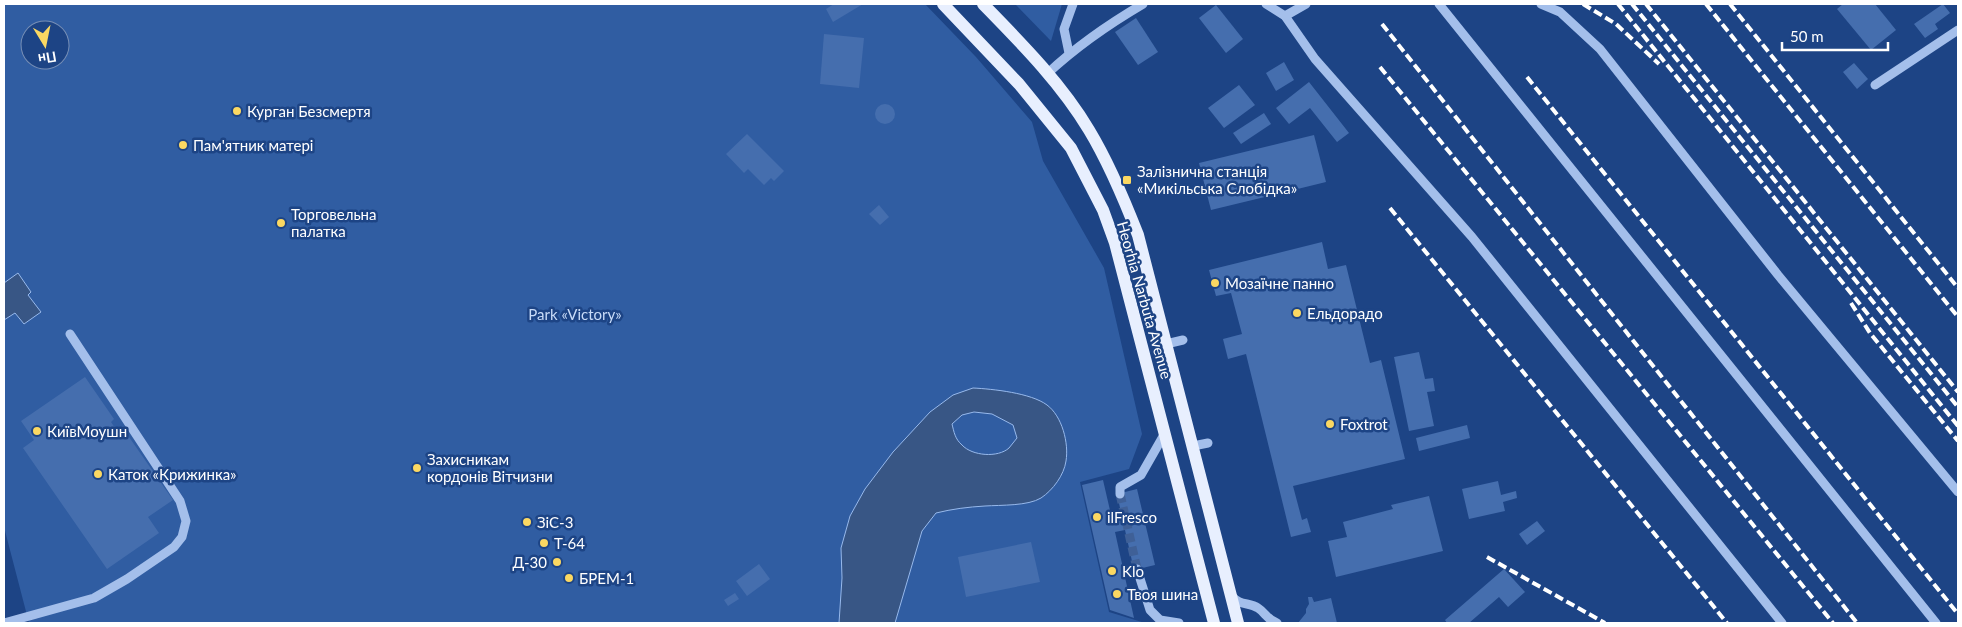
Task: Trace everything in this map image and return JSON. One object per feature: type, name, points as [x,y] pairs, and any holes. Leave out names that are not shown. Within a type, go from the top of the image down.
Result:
[{"type":"main road","name":"Heorhia Narbuta Avenue","points":[[943,4],[1020,84],[1071,148],[1103,210],[1115,243],[1214,623]]},
{"type":"main road","name":"Heorhia Narbuta Avenue","points":[[983,4],[1048,73],[1089,130],[1122,193],[1138,235],[1238,623]]},
{"type":"lane","points":[[1070,53],[1064,29],[1073,4]]},
{"type":"lane","points":[[1048,73],[1070,53],[1110,24],[1143,4]]},
{"type":"lane","points":[[1266,4],[1285,16],[1315,59],[1472,237],[1782,623]]},
{"type":"lane","points":[[1285,16],[1306,4]]},
{"type":"lane","points":[[1439,4],[1936,623]]},
{"type":"lane","points":[[1541,4],[1560,12],[1600,49],[1778,275],[1958,492]]},
{"type":"lane","points":[[1875,85],[1958,30]]},
{"type":"lane","points":[[4,623],[94,598],[127,579],[174,547],[182,537],[186,521],[180,501],[70,334]]},
{"type":"lane","points":[[1166,344],[1183,340]]},
{"type":"lane","points":[[1120,494],[1120,487],[1142,475],[1165,433]]},
{"type":"lane","points":[[1193,446],[1208,442]]},
{"type":"lane","points":[[1137,569],[1150,610],[1160,620],[1179,623]]},
{"type":"lane","points":[[1231,595],[1237,602],[1258,608],[1272,622]]},
{"type":"green space","name":"Park «Victory»","points":[[4,4],[925,4],[976,57],[1032,122],[1043,161],[1104,268],[1142,434],[1129,469],[1080,482],[1109,612],[1145,623],[29,623],[4,527]]},
{"type":"green space","points":[[1015,4],[1062,4],[1051,41]]},
{"type":"shaded area","points":[[18,273],[31,292],[28,295],[41,312],[24,324],[15,313],[4,320],[4,283]]},
{"type":"shaded area","points":[[973,388],[991,389],[1032,397],[1047,405],[1057,416],[1065,438],[1067,454],[1065,466],[1060,477],[1050,491],[1036,501],[1014,505],[948,510],[936,513],[922,531],[895,623],[839,623],[842,578],[841,548],[850,516],[865,489],[893,452],[930,412],[953,395]],"holes":[[[974,412],[992,414],[1013,425],[1017,438],[1009,448],[998,453],[985,454],[966,449],[955,435],[952,424],[962,415]]]},
{"type":"building","points":[[834,4],[863,4],[833,22],[826,9]]},
{"type":"building","points":[[1843,4],[1875,4],[1896,30],[1871,50],[1837,9]]},
{"type":"building","points":[[1943,4],[1950,13],[1935,24],[1938,29],[1925,38],[1914,24]]},
{"type":"building","points":[[1216,5],[1243,39],[1226,53],[1199,18]]},
{"type":"building","points":[[1136,18],[1158,52],[1138,65],[1115,32]]},
{"type":"building","points":[[824,34],[864,38],[859,88],[820,84]]},
{"type":"building","points":[[1284,62],[1294,80],[1276,91],[1266,73]]},
{"type":"building","points":[[1854,63],[1868,79],[1857,89],[1843,72]]},
{"type":"building","points":[[1309,82],[1349,133],[1337,142],[1310,108],[1289,124],[1276,108]]},
{"type":"building","points":[[1239,85],[1255,105],[1224,128],[1208,108]]},
{"type":"building","points":[[885,104],[892,107],[895,114],[892,121],[885,124],[878,121],[875,114],[878,107]]},
{"type":"building","points":[[1264,113],[1271,124],[1241,144],[1233,133]]},
{"type":"building","points":[[747,134],[784,171],[774,181],[771,178],[764,185],[748,169],[744,173],[726,154]]},
{"type":"building","points":[[1314,135],[1326,182],[1211,210],[1199,163]]},
{"type":"building","points":[[879,205],[889,217],[880,225],[869,214]]},
{"type":"building","points":[[1322,242],[1328,269],[1346,265],[1370,363],[1381,360],[1405,459],[1293,486],[1302,520],[1307,518],[1311,532],[1291,537],[1246,354],[1228,359],[1223,339],[1242,334],[1231,293],[1216,296],[1209,270]]},
{"type":"building","points":[[1419,352],[1425,379],[1433,378],[1435,391],[1427,392],[1434,426],[1409,431],[1394,357]]},
{"type":"building","name":"Каток «Крижинка»","points":[[85,377],[114,419],[111,422],[117,431],[122,427],[173,500],[148,517],[159,533],[107,569],[23,448],[34,440],[21,421]]},
{"type":"building","points":[[1467,425],[1470,438],[1419,451],[1416,438]]},
{"type":"building","name":"Klo","points":[[1103,480],[1112,519],[1122,517],[1117,494],[1137,489],[1155,565],[1134,570],[1125,530],[1115,532],[1134,618],[1110,610],[1082,485]]},
{"type":"building","points":[[1498,481],[1501,495],[1516,491],[1517,498],[1503,502],[1505,511],[1469,519],[1462,489]]},
{"type":"building","points":[[1429,496],[1443,551],[1336,577],[1328,541],[1347,537],[1343,522],[1393,509],[1391,505]]},
{"type":"building","points":[[1537,521],[1545,531],[1527,545],[1519,534]]},
{"type":"building","points":[[1031,542],[1040,582],[966,597],[958,557]]},
{"type":"building","points":[[759,564],[770,579],[747,596],[736,581]]},
{"type":"building","points":[[1504,569],[1525,592],[1508,607],[1499,597],[1469,623],[1447,623],[1445,620]]},
{"type":"building","points":[[735,593],[739,599],[728,606],[724,600]]},
{"type":"building","points":[[1308,597],[1312,597],[1314,602],[1331,598],[1337,623],[1298,623],[1306,613],[1309,604]]},
{"type":"tunnel","points":[[1120,494],[1137,569]]},
{"type":"railway","points":[[1583,4],[1616,24],[1659,64]]},
{"type":"railway","points":[[1618,4],[1958,426]]},
{"type":"railway","points":[[1632,4],[1958,407]]},
{"type":"railway","points":[[1646,4],[1958,392]]},
{"type":"railway","points":[[1706,4],[1958,317]]},
{"type":"railway","points":[[1730,4],[1958,288]]},
{"type":"railway","points":[[1382,24],[1857,623]]},
{"type":"railway","points":[[1380,67],[1833,623]]},
{"type":"railway","points":[[1527,77],[1958,614]]},
{"type":"railway","points":[[1390,208],[1727,623]]},
{"type":"railway","points":[[1851,303],[1870,333],[1958,441]]},
{"type":"railway","points":[[1487,557],[1605,623]]},
{"type":"place","name":"Курган Безсмертя","points":[[237,111]]},
{"type":"place","name":"Пам'ятник матері","points":[[183,145]]},
{"type":"place","name":"Залізнична станція «Микільська Слобідка»","points":[[1127,180]]},
{"type":"place","name":"Торговельна палатка","points":[[281,223]]},
{"type":"place","name":"Мозаїчне панно","points":[[1215,283]]},
{"type":"place","name":"Ельдорадо","points":[[1297,313]]},
{"type":"place","name":"Foxtrot","points":[[1330,424]]},
{"type":"place","name":"КиївМоушн","points":[[37,431]]},
{"type":"place","name":"Захисникам кордонів Вітчизни","points":[[417,468]]},
{"type":"place","name":"Каток «Крижинка»","points":[[98,474]]},
{"type":"place","name":"ilFresco","points":[[1097,517]]},
{"type":"place","name":"ЗіС-3","points":[[527,522]]},
{"type":"place","name":"Т-64","points":[[544,543]]},
{"type":"place","name":"Д-30","points":[[557,562]]},
{"type":"place","name":"Klo","points":[[1112,571]]},
{"type":"place","name":"БРЕМ-1","points":[[569,578]]},
{"type":"place","name":"Твоя шина","points":[[1117,594]]}]
